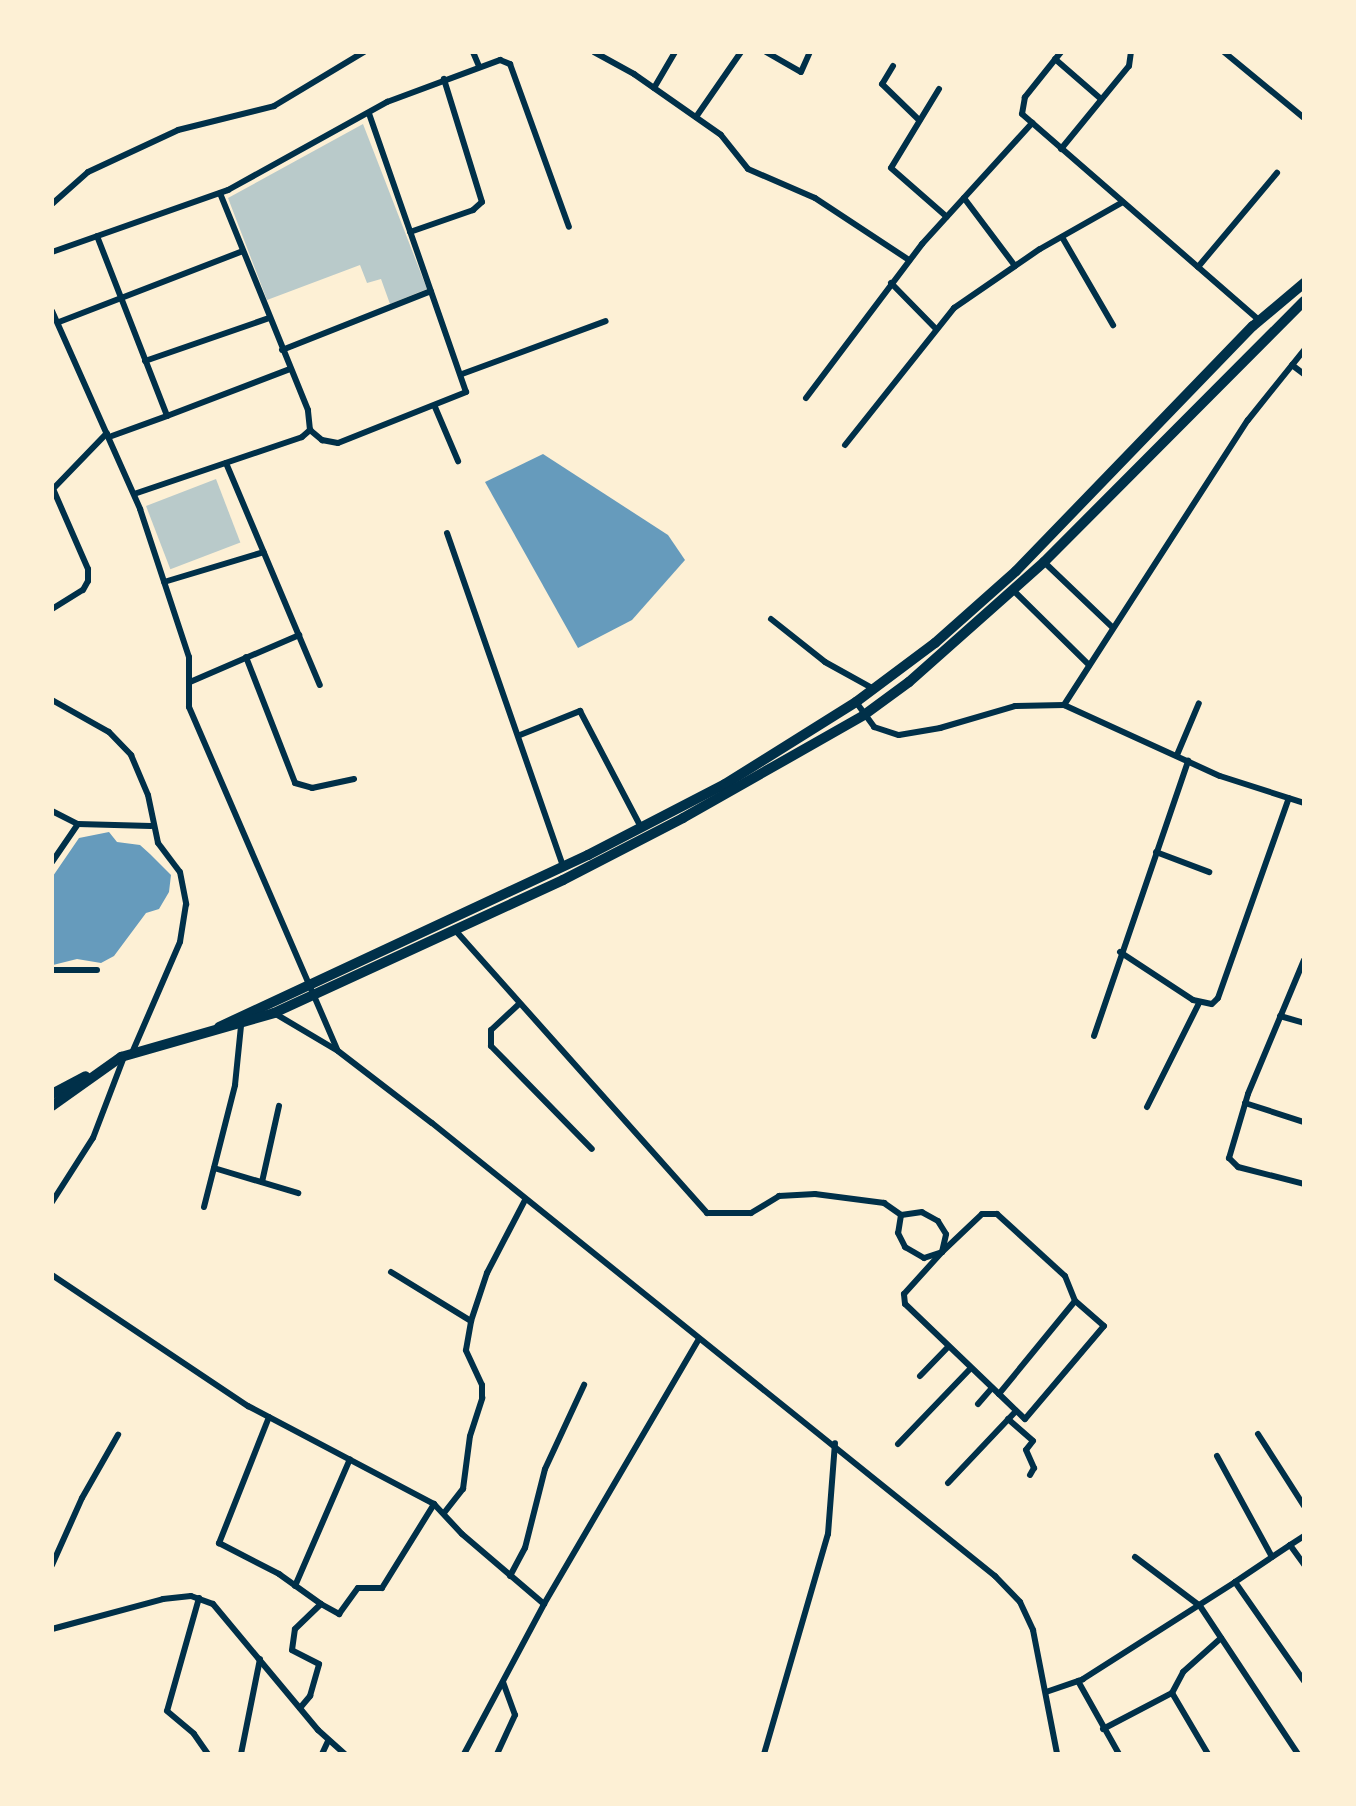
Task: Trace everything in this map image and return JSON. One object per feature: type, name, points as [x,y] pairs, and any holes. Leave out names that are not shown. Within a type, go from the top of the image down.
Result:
[{"type":"highway","points":[[216,1029],[241,1026],[274,1013],[312,991],[563,867],[591,860],[640,827],[724,784],[856,702],[1016,571],[1259,321],[1304,283]]},
{"type":"highway","points":[[52,1094],[128,1055],[216,1029],[455,930],[864,715],[1044,562],[1304,301]]},
{"type":"highway","points":[[52,1106],[93,1074]]},
{"type":"street","points":[[52,204],[73,182],[98,167],[178,130],[274,106],[364,52]]},
{"type":"street","points":[[473,52],[479,66]]},
{"type":"street","points":[[594,52],[654,88],[725,139],[748,169],[815,198],[909,260]]},
{"type":"street","points":[[654,88],[675,52]]},
{"type":"street","points":[[696,117],[741,52]]},
{"type":"street","points":[[766,52],[801,72],[810,52]]},
{"type":"street","points":[[1061,52],[1022,102],[1022,114],[1259,321]]},
{"type":"street","points":[[1061,149],[1129,66],[1131,52]]},
{"type":"street","points":[[1224,52],[1304,118]]},
{"type":"street","points":[[52,252],[220,193],[369,113],[444,79],[500,60],[510,64],[569,227]]},
{"type":"street","points":[[1055,60],[1101,99]]},
{"type":"street","points":[[893,66],[882,83],[919,120]]},
{"type":"street","points":[[410,232],[472,210],[482,202],[444,79]]},
{"type":"street","points":[[939,89],[891,168],[947,217]]},
{"type":"street","points":[[220,193],[308,410],[310,430],[322,440],[338,443],[463,396],[466,388],[462,374],[369,113]]},
{"type":"street","points":[[806,398],[909,260],[1032,123]]},
{"type":"street","points":[[1198,267],[1277,173]]},
{"type":"street","points":[[964,198],[1014,266]]},
{"type":"street","points":[[845,445],[934,328],[965,298],[1123,202]]},
{"type":"street","points":[[97,236],[119,299],[167,416]]},
{"type":"street","points":[[1062,237],[1114,325]]},
{"type":"street","points":[[59,321],[243,251]]},
{"type":"street","points":[[891,283],[934,328]]},
{"type":"street","points":[[282,350],[431,291]]},
{"type":"street","points":[[52,311],[59,321],[134,494],[189,657],[189,707],[338,1051]]},
{"type":"street","points":[[145,361],[269,318]]},
{"type":"street","points":[[462,374],[606,321]]},
{"type":"street","points":[[1064,705],[1248,420],[1304,350]]},
{"type":"street","points":[[1292,365],[1304,374]]},
{"type":"street","points":[[52,609],[83,590],[88,580],[88,569],[53,489],[108,435],[167,416],[290,369]]},
{"type":"street","points":[[435,407],[458,461]]},
{"type":"street","points":[[134,494],[302,437],[310,430]]},
{"type":"street","points":[[226,463],[320,685]]},
{"type":"street","points":[[447,533],[520,735],[563,867]]},
{"type":"street","points":[[164,582],[264,552]]},
{"type":"street","points":[[1044,562],[1112,627]]},
{"type":"street","points":[[1013,590],[1089,665]]},
{"type":"street","points":[[771,619],[825,662],[874,689]]},
{"type":"street","points":[[190,682],[299,635]]},
{"type":"street","points":[[246,657],[295,783],[312,788],[354,779]]},
{"type":"street","points":[[52,700],[108,732],[131,755],[148,795],[151,826],[180,872],[186,904],[180,942],[93,1138],[52,1202]]},
{"type":"street","points":[[856,702],[874,727],[899,735],[940,728],[1015,706],[1064,705],[1251,788],[1304,803]]},
{"type":"street","points":[[1177,754],[1199,703]]},
{"type":"street","points":[[520,735],[580,711],[640,827]]},
{"type":"street","points":[[1094,1036],[1120,952],[1188,761]]},
{"type":"street","points":[[1120,952],[1199,1003],[1212,1004],[1218,998],[1289,798]]},
{"type":"street","points":[[52,811],[78,824],[151,826]]},
{"type":"street","points":[[52,862],[78,824]]},
{"type":"street","points":[[1156,852],[1209,872]]},
{"type":"street","points":[[455,930],[707,1213],[751,1213],[779,1196],[815,1194],[884,1203],[901,1215],[922,1212],[938,1221],[946,1234],[942,1252]]},
{"type":"street","points":[[1304,960],[1245,1103],[1231,1150],[1232,1163],[1304,1184]]},
{"type":"street","points":[[52,970],[97,970]]},
{"type":"street","points":[[1147,1107],[1199,1003]]},
{"type":"street","points":[[519,1004],[491,1030],[491,1046],[592,1149]]},
{"type":"street","points":[[274,1013],[338,1051],[699,1339],[835,1443],[995,1576],[1020,1602],[1033,1630],[1057,1754]]},
{"type":"street","points":[[1280,1016],[1304,1023]]},
{"type":"street","points":[[204,1207],[235,1084],[241,1026]]},
{"type":"street","points":[[1245,1103],[1304,1122]]},
{"type":"street","points":[[262,1182],[279,1106]]},
{"type":"street","points":[[214,1167],[298,1193]]},
{"type":"street","points":[[444,1513],[463,1489],[470,1436],[482,1398],[482,1385],[466,1350],[471,1321],[487,1273],[525,1199]]},
{"type":"street","points":[[982,1214],[997,1214],[1065,1276],[1075,1301],[1104,1326],[1025,1419],[910,1312],[902,1299],[942,1252],[982,1214]]},
{"type":"street","points":[[901,1215],[898,1233],[905,1248],[924,1258],[942,1252]]},
{"type":"street","points":[[391,1272],[471,1321]]},
{"type":"street","points":[[52,1275],[269,1417],[434,1504],[544,1605]]},
{"type":"street","points":[[999,1394],[1075,1301]]},
{"type":"street","points":[[464,1754],[544,1605],[699,1339]]},
{"type":"street","points":[[920,1377],[948,1347]]},
{"type":"street","points":[[898,1444],[971,1368]]},
{"type":"street","points":[[510,1576],[531,1529],[545,1469],[584,1385]]},
{"type":"street","points":[[978,1404],[992,1388]]},
{"type":"street","points":[[948,1483],[1016,1411]]},
{"type":"street","points":[[269,1417],[219,1543],[339,1614],[358,1588],[382,1588],[434,1504]]},
{"type":"street","points":[[1009,1419],[1033,1441],[1026,1450],[1034,1468],[1030,1475]]},
{"type":"street","points":[[1258,1434],[1304,1506]]},
{"type":"street","points":[[52,1566],[82,1498],[118,1435]]},
{"type":"street","points":[[764,1754],[828,1534],[835,1443]]},
{"type":"street","points":[[1217,1456],[1272,1557]]},
{"type":"street","points":[[295,1586],[350,1459]]},
{"type":"street","points":[[1046,1692],[1078,1681],[1200,1606],[1304,1536]]},
{"type":"street","points":[[1290,1545],[1304,1564]]},
{"type":"street","points":[[1135,1557],[1200,1606],[1298,1754]]},
{"type":"street","points":[[1236,1582],[1304,1681]]},
{"type":"street","points":[[199,1598],[167,1712],[194,1734],[208,1754]]},
{"type":"street","points":[[52,1629],[163,1599],[199,1598],[225,1613],[328,1741],[345,1754]]},
{"type":"street","points":[[300,1708],[310,1696],[319,1664],[292,1650],[295,1629],[321,1604]]},
{"type":"street","points":[[1103,1729],[1172,1693],[1183,1672],[1221,1638]]},
{"type":"street","points":[[241,1754],[260,1659]]},
{"type":"street","points":[[1078,1681],[1119,1754]]},
{"type":"street","points":[[497,1754],[515,1715],[503,1682]]},
{"type":"street","points":[[1172,1693],[1208,1754]]},
{"type":"street","points":[[322,1754],[328,1741]]},
{"type":"shaded area","points":[[363,124],[427,289],[390,304],[381,279],[367,283],[360,265],[267,300],[228,198]]},
{"type":"shaded area","points":[[216,479],[240,542],[170,569],[146,506]]},
{"type":"water","points":[[543,454],[668,535],[685,560],[632,620],[578,648],[485,482]]},
{"type":"water","points":[[109,832],[117,842],[140,845],[171,875],[169,892],[159,909],[146,913],[114,956],[101,963],[77,959],[53,965],[53,876],[79,838]]}]
